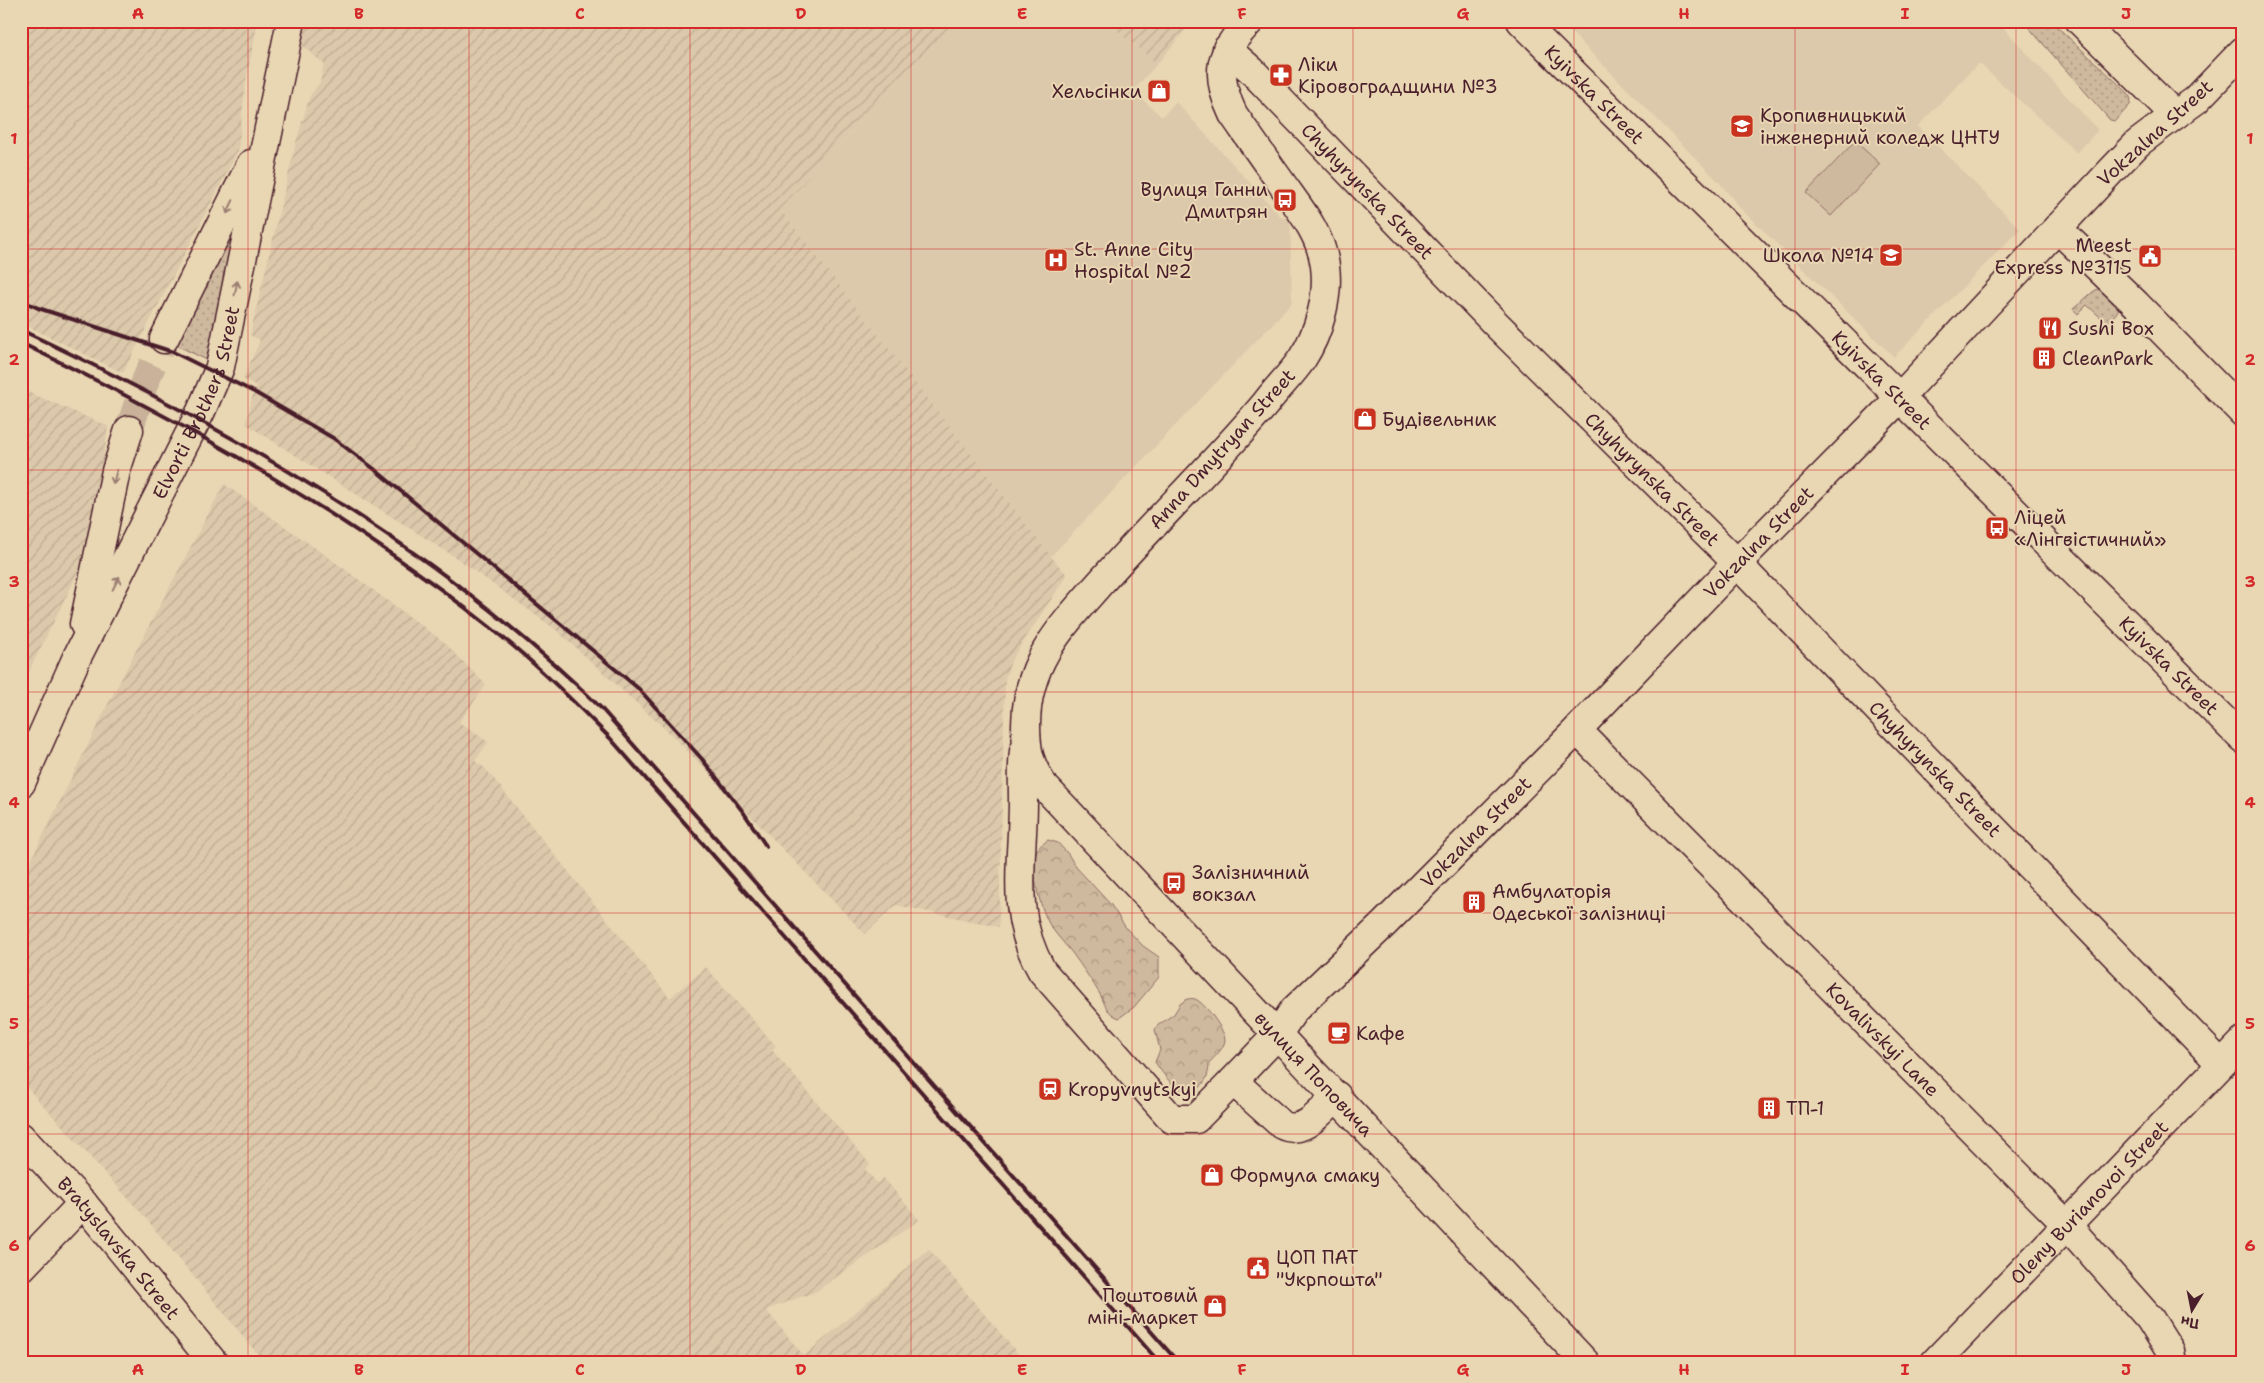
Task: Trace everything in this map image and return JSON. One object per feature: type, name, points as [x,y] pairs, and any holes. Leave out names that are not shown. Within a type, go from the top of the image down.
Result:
[{"type":"street","name":"Elvorti Brothers Street","points":[[21,783],[78,657],[201,412],[220,367],[291,21]]},
{"type":"street","name":"Anna Dmytryan Street","points":[[1044,786],[1032,769],[1026,740],[1026,704],[1030,688],[1051,640],[1125,555],[1246,427],[1302,358],[1319,322],[1325,290],[1325,274],[1319,242],[1305,216],[1233,114],[1225,98],[1222,68],[1227,49],[1237,34],[1250,21]]},
{"type":"street","name":"Kyivska Street","points":[[1521,21],[2243,739]]},
{"type":"street","points":[[2080,21],[2176,115]]},
{"type":"street","name":"Chyhyrynska Street","points":[[1227,49],[1251,70],[1494,322],[1736,564],[2221,1064]]},
{"type":"street","name":"Vokzalna Street","points":[[1026,740],[1022,769],[1023,801],[1019,894],[1028,943],[1042,970],[1172,1119],[1196,1119],[1277,1035],[1294,1010],[1384,924],[1577,730],[1899,398],[2138,144],[2196,100],[2243,51]]},
{"type":"street","name":"Elvorti Brothers Street","points":[[164,339],[267,132]]},
{"type":"street","points":[[2058,228],[2243,413]]},
{"type":"street","name":"Elvorti Brothers Street","points":[[78,657],[116,471],[129,430]]},
{"type":"street","name":"Kovalivskyi Lane","points":[[1577,730],[2066,1224],[2150,1319],[2170,1351],[2172,1362]]},
{"type":"street","name":"вулиця Поповича","points":[[1044,786],[1585,1362]]},
{"type":"street","name":"Oleny Burianovoi Street","points":[[1934,1362],[2243,1042]]},
{"type":"street","points":[[1233,1080],[1282,1125],[1290,1128],[1298,1128],[1307,1124],[1337,1096]]},
{"type":"street","name":"Bratyslavska Street","points":[[21,1137],[82,1203],[213,1362]]},
{"type":"street","points":[[21,1268],[82,1203]]},
{"type":"shaded area","points":[[21,21],[258,21],[246,80],[238,151],[123,373],[21,323]]},
{"type":"shaded area","points":[[309,21],[955,21],[780,209],[1067,575],[1012,659],[1005,678],[999,927],[896,905],[865,934],[675,738],[555,629],[458,559],[246,424],[257,386],[243,379],[260,340],[250,335],[296,142],[310,96],[320,82],[324,64],[299,43],[299,37]]},
{"type":"shaded area","name":"St. Anne City Hospital №2","points":[[955,21],[1105,21],[1157,64],[1133,91],[1162,117],[1176,102],[1282,218],[1290,217],[1292,303],[1051,556],[780,209]]},
{"type":"shaded area","points":[[1105,21],[1193,21],[1157,64]]},
{"type":"shaded area","points":[[1560,21],[1997,21],[2098,130],[2077,153],[1979,63],[1918,126],[2020,229],[1894,357],[1741,209],[1719,182]]},
{"type":"shaded area","points":[[21,389],[108,426],[102,472],[82,565],[21,687]]},
{"type":"shaded area","points":[[224,484],[444,642],[486,685],[459,722],[488,742],[475,761],[485,768],[670,998],[706,967],[776,1046],[772,1050],[870,1164],[865,1169],[877,1183],[884,1178],[919,1220],[815,1292],[766,1310],[804,1356],[929,1249],[1025,1362],[264,1362],[143,1215],[21,1081],[21,880],[110,700]]},
{"type":"green space","points":[[2023,21],[2051,21],[2127,92],[2131,99],[2130,105],[2115,121],[2110,120]]},
{"type":"green space","points":[[1855,141],[1880,164],[1831,216],[1806,193]]},
{"type":"green space","points":[[233,226],[240,227],[211,362],[174,344]]},
{"type":"green space","points":[[2098,289],[2112,296],[2117,303],[2118,310],[2116,314],[2107,323],[2087,305],[2078,314],[2073,309]]},
{"type":"green space","points":[[1048,840],[1058,843],[1076,867],[1111,905],[1126,928],[1143,946],[1159,957],[1159,977],[1134,1007],[1119,1018],[1107,1009],[1095,985],[1047,920],[1035,881],[1034,871],[1036,853],[1041,845]]},
{"type":"green space","points":[[1187,999],[1195,999],[1203,1005],[1218,1023],[1225,1040],[1221,1050],[1209,1063],[1208,1073],[1204,1081],[1191,1096],[1170,1082],[1155,1062],[1160,1050],[1155,1030],[1157,1026],[1174,1014],[1180,1004]]},
{"type":"tunnel","points":[[129,430],[146,379],[164,339]]},
{"type":"railway","points":[[21,300],[38,308],[173,352],[254,392],[333,438],[373,468],[639,689],[702,759],[744,813],[766,846]]},
{"type":"railway","points":[[21,330],[176,408],[253,450],[328,495],[400,543],[470,595],[538,650],[601,708],[1178,1362]]},
{"type":"railway","points":[[21,343],[150,408],[276,479],[397,558],[455,600],[538,667],[610,738],[1159,1362]]},
{"type":"place","name":"Ліки Кіровоградщини №3","points":[[1281,75]]},
{"type":"place","name":"Хельсінки","points":[[1159,91]]},
{"type":"place","name":"Кропивницький інженерний коледж ЦНТУ","points":[[1742,126]]},
{"type":"place","name":"Вулиця Ганни Дмитрян","points":[[1285,200]]},
{"type":"place","name":"Школа №14","points":[[1891,255]]},
{"type":"place","name":"Meest Express №3115","points":[[2150,256]]},
{"type":"place","name":"St. Anne City Hospital №2","points":[[1056,260]]},
{"type":"place","name":"Sushi Box","points":[[2050,328]]},
{"type":"place","name":"CleanPark","points":[[2044,358]]},
{"type":"place","name":"Будівельник","points":[[1365,419]]},
{"type":"place","name":"Ліцей «Лінгвістичний»","points":[[1997,528]]},
{"type":"place","name":"Залізничний вокзал","points":[[1174,883]]},
{"type":"place","name":"Амбулаторія Одеської залізниці","points":[[1474,902]]},
{"type":"place","name":"Кафе","points":[[1339,1033]]},
{"type":"place","name":"Kropyvnytskyi","points":[[1050,1089]]},
{"type":"place","name":"ТП-1","points":[[1769,1108]]},
{"type":"place","name":"Формула смаку","points":[[1212,1175]]},
{"type":"place","name":"ЦОП ПАТ \"Укрпошта\"","points":[[1258,1268]]},
{"type":"place","name":"Поштовий міні-маркет","points":[[1215,1306]]}]
